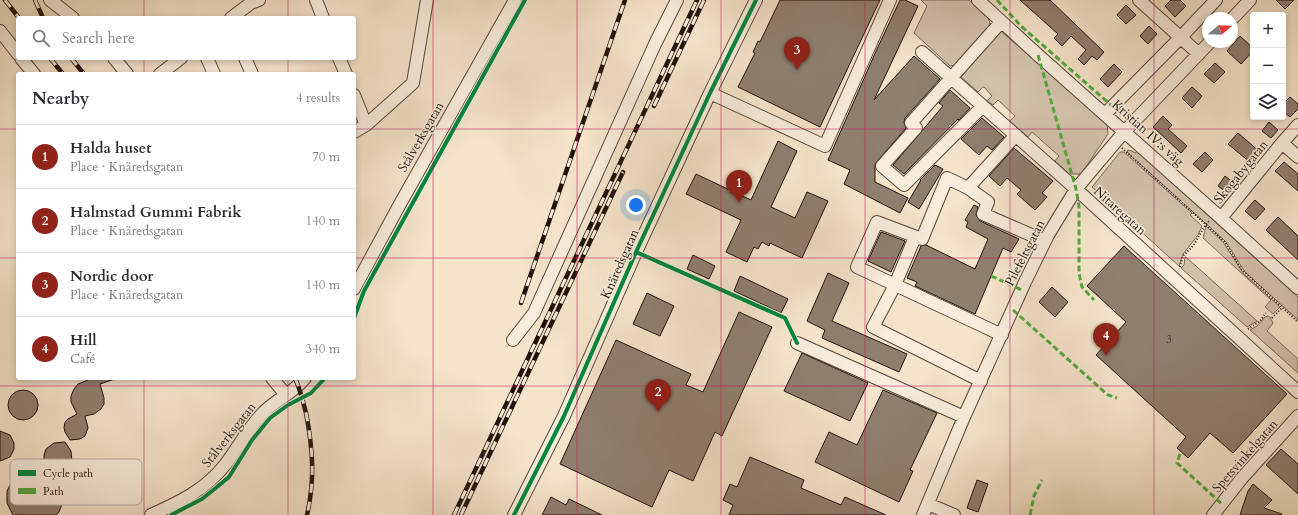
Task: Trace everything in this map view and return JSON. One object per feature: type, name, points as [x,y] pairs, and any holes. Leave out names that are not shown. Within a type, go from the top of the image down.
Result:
[{"type":"street","points":[[50,0],[70,16]]},
{"type":"street","points":[[234,16],[251,3],[259,0]]},
{"type":"street","points":[[316,0],[322,16]]},
{"type":"street","points":[[356,131],[366,125],[413,83],[427,0]]},
{"type":"street","name":"Stålverksgatan","points":[[356,285],[515,0]]},
{"type":"street","points":[[513,340],[534,313],[677,0]]},
{"type":"street","name":"Knäredsgatan","points":[[514,515],[564,416],[636,252],[710,93],[756,0]]},
{"type":"street","points":[[710,93],[825,146],[890,0]]},
{"type":"street","name":"Kristian IV:s väg","points":[[978,0],[1298,288]]},
{"type":"street","points":[[1139,0],[1199,54]]},
{"type":"street","points":[[1105,114],[1216,0]]},
{"type":"street","points":[[1238,13],[1250,0]]},
{"type":"street","points":[[983,106],[904,185],[882,166],[916,128],[911,123],[1001,22]]},
{"type":"street","points":[[0,31],[16,51]]},
{"type":"street","name":"Pilefeltsgatan","points":[[925,510],[964,417],[1045,241],[1076,189],[1124,132],[1204,48]]},
{"type":"street","name":"Nitaregatan","points":[[922,52],[1076,189],[1298,392]]},
{"type":"street","points":[[24,60],[32,72]]},
{"type":"street","points":[[116,60],[125,72]]},
{"type":"street","points":[[163,72],[178,60]]},
{"type":"street","points":[[207,60],[213,72]]},
{"type":"street","points":[[246,60],[251,72]]},
{"type":"street","points":[[340,60],[345,72]]},
{"type":"street","points":[[356,100],[366,125]]},
{"type":"street","name":"Skogabygatan","points":[[1222,218],[1298,125]]},
{"type":"street","points":[[968,188],[1016,135]]},
{"type":"street","points":[[1282,143],[1298,157]]},
{"type":"street","points":[[1002,335],[857,267],[877,222],[922,239],[947,178],[968,188],[988,202],[983,214],[1045,241]]},
{"type":"street","points":[[915,237],[896,285],[873,327],[981,381]]},
{"type":"street","points":[[797,343],[964,417]]},
{"type":"street","points":[[274,380],[286,395]]},
{"type":"street","name":"Stålverksgatan","points":[[150,515],[185,499],[209,483],[225,465],[245,434],[262,414],[274,403],[299,386],[304,380]]},
{"type":"street","name":"Spetsvinkelgatan","points":[[1213,515],[1242,478],[1298,416]]},
{"type":"street","points":[[925,510],[954,515]]},
{"type":"path","points":[[1116,142],[1225,242],[1241,269],[1298,322]]},
{"type":"path","points":[[1180,267],[1184,256],[1196,241],[1206,224],[1212,218],[1222,218]]},
{"type":"path","points":[[1272,318],[1282,308]]},
{"type":"path","points":[[1248,328],[1260,321],[1266,313]]},
{"type":"shaded area","points":[[921,0],[969,0],[988,18],[990,25],[955,65],[950,66],[914,33],[927,6]]},
{"type":"shaded area","points":[[1001,31],[1107,124],[1108,134],[1081,174],[1069,174],[1055,161],[1059,156],[1032,132],[1028,137],[1010,121],[1015,116],[998,100],[993,105],[987,101],[992,96],[984,87],[978,92],[961,77]]},
{"type":"shaded area","points":[[1128,150],[1135,153],[1137,151],[1298,297],[1298,320],[1245,272],[1226,242],[1128,153]]},
{"type":"shaded area","points":[[1120,152],[1124,152],[1192,213],[1190,215],[1202,226],[1198,235],[1183,254],[1179,266],[1092,187]]},
{"type":"shaded area","points":[[1206,226],[1223,242],[1244,274],[1280,307],[1273,314],[1265,307],[1271,300],[1203,238]]},
{"type":"shaded area","points":[[1185,257],[1257,321],[1247,327],[1181,268],[1184,265]]},
{"type":"shaded area","points":[[1268,316],[1273,323],[1267,331],[1298,359],[1298,373],[1250,330]]},
{"type":"building","points":[[780,0],[880,0],[820,127],[738,87],[755,53],[753,52],[758,41],[760,42]]},
{"type":"building","points":[[900,0],[905,0],[918,6],[874,100],[914,56],[940,79],[905,118],[904,122],[906,128],[875,164],[875,182],[908,198],[900,213],[844,184],[850,170],[828,160]]},
{"type":"building","points":[[1020,0],[1050,0],[1104,52],[1097,60],[1092,56],[1084,65],[1078,59],[1086,50],[1071,36],[1062,46],[1054,38],[1058,34]]},
{"type":"building","points":[[1171,0],[1180,0],[1186,6],[1175,17],[1165,6]]},
{"type":"building","points":[[1276,0],[1294,0],[1285,9]]},
{"type":"building","points":[[1126,5],[1136,15],[1126,24],[1117,15]]},
{"type":"building","points":[[1149,26],[1157,34],[1148,44],[1140,36]]},
{"type":"building","points":[[1240,36],[1250,45],[1250,54],[1241,64],[1227,51],[1230,48],[1238,48],[1238,38]]},
{"type":"building","points":[[1215,63],[1225,72],[1214,83],[1204,74]]},
{"type":"building","points":[[1114,64],[1122,72],[1108,87],[1100,79]]},
{"type":"building","points":[[1192,87],[1202,96],[1192,108],[1182,98]]},
{"type":"building","points":[[950,90],[970,108],[904,174],[893,165],[943,106],[939,103]]},
{"type":"building","points":[[1290,97],[1298,104],[1298,109],[1290,117],[1286,114],[1286,101]]},
{"type":"building","points":[[1163,116],[1172,125],[1168,129],[1187,146],[1181,153],[1153,127]]},
{"type":"building","points":[[982,118],[1004,137],[992,150],[987,146],[979,155],[961,139]]},
{"type":"building","points":[[1269,122],[1278,130],[1271,138],[1262,131]]},
{"type":"building","points":[[1238,133],[1260,152],[1251,163],[1228,144]]},
{"type":"building","points":[[778,141],[797,151],[771,207],[795,218],[807,192],[828,201],[802,258],[770,243],[769,246],[762,242],[758,249],[754,247],[747,262],[726,252],[741,220],[686,194],[696,174],[751,200]]},
{"type":"building","points":[[1014,148],[1053,181],[1042,193],[1047,197],[1035,210],[1017,194],[1021,190],[1007,178],[1000,186],[989,176]]},
{"type":"building","points":[[1205,152],[1213,160],[1202,172],[1193,164]]},
{"type":"building","points":[[1284,162],[1298,174],[1298,191],[1275,171]]},
{"type":"building","points":[[935,165],[943,169],[919,209],[908,202],[920,180]]},
{"type":"building","points":[[1225,176],[1234,183],[1226,192],[1218,186]]},
{"type":"building","points":[[1255,200],[1265,209],[1255,220],[1245,211]]},
{"type":"building","points":[[974,205],[978,207],[976,215],[980,221],[1019,239],[1011,252],[1003,248],[975,314],[915,286],[917,282],[907,278],[921,246],[926,245],[975,269],[988,239],[966,227],[968,222],[965,220]]},
{"type":"building","points":[[1278,217],[1298,236],[1298,260],[1266,230]]},
{"type":"building","points":[[881,232],[905,241],[891,272],[868,261]]},
{"type":"building","points":[[1124,246],[1287,394],[1233,453],[1210,433],[1188,458],[1177,448],[1186,437],[1096,355],[1126,322],[1087,286]]},
{"type":"building","points":[[693,255],[715,266],[709,279],[687,269]]},
{"type":"building","points":[[828,273],[849,283],[832,321],[907,354],[899,372],[822,338],[825,330],[807,321]]},
{"type":"building","points":[[740,276],[788,299],[781,313],[734,291]]},
{"type":"building","points":[[1052,287],[1068,302],[1055,317],[1039,302]]},
{"type":"building","points":[[647,293],[674,306],[660,336],[633,324]]},
{"type":"building","points":[[739,312],[772,327],[722,436],[715,432],[693,481],[669,470],[652,507],[560,464],[616,340],[691,374],[686,385],[703,392]]},
{"type":"building","points":[[802,353],[868,383],[850,421],[784,391]]},
{"type":"building","points":[[88,380],[112,380],[100,384],[104,404],[101,409],[94,414],[85,416],[88,428],[85,436],[80,439],[70,440],[64,428],[65,422],[77,414],[71,402],[71,396],[78,384]]},
{"type":"building","points":[[23,390],[29,391],[37,399],[37,411],[29,419],[23,420],[17,419],[9,411],[8,405],[9,399],[17,391]]},
{"type":"building","points":[[883,390],[937,413],[910,470],[913,471],[899,502],[815,462],[829,432],[857,445]]},
{"type":"building","points":[[0,431],[10,435],[14,443],[14,449],[10,457],[0,461]]},
{"type":"building","points":[[65,442],[71,451],[72,459],[44,459],[46,449],[54,443]]},
{"type":"building","points":[[1281,449],[1298,464],[1298,494],[1266,465]]},
{"type":"building","points":[[750,457],[804,480],[801,488],[841,505],[845,497],[886,515],[729,515],[733,505],[723,500],[730,484],[737,487]]},
{"type":"building","points":[[977,480],[988,484],[978,512],[967,508]]},
{"type":"building","points":[[1253,484],[1272,500],[1264,508],[1282,514],[1281,515],[1240,515],[1248,491]]},
{"type":"building","points":[[10,485],[10,505],[62,505],[56,515],[13,515],[7,503],[7,491]]},
{"type":"building","points":[[551,497],[566,505],[569,499],[602,515],[542,515]]},
{"type":"railway","points":[[5,0],[17,16]]},
{"type":"railway","points":[[35,0],[42,16]]},
{"type":"railway","points":[[521,303],[625,0]]},
{"type":"railway","points":[[454,515],[697,0]]},
{"type":"railway","points":[[654,106],[704,0]]},
{"type":"railway","points":[[52,60],[61,72]]},
{"type":"railway","points":[[73,60],[82,72]]},
{"type":"railway","points":[[461,515],[623,172]]},
{"type":"railway","points":[[296,380],[306,413],[312,452],[312,477],[310,502],[307,515]]},
{"type":"marked path","points":[[997,0],[1021,26],[1112,106]]},
{"type":"marked path","points":[[1038,55],[1076,189],[1079,206],[1079,273],[1082,287],[1094,300]]},
{"type":"marked path","points":[[991,276],[1022,290]]},
{"type":"marked path","points":[[1013,310],[1108,395],[1117,398]]},
{"type":"marked path","points":[[1180,454],[1177,463],[1222,504]]},
{"type":"marked path","points":[[1030,515],[1034,496],[1042,480]]},
{"type":"cycle path","points":[[356,313],[364,291],[525,0]]},
{"type":"cycle path","points":[[514,515],[564,416],[636,252],[710,93],[756,0]]},
{"type":"cycle path","points":[[636,252],[785,318],[797,343]]},
{"type":"cycle path","points":[[171,515],[202,499],[229,477],[252,440],[270,418],[288,405],[311,393],[323,380]]},
{"type":"place","name":"Nordic door","points":[[797,70]]},
{"type":"place","name":"Halda huset","points":[[739,203]]},
{"type":"place","name":"Hill","points":[[1106,356]]},
{"type":"place","name":"Halmstad Gummi Fabrik","points":[[658,412]]}]
